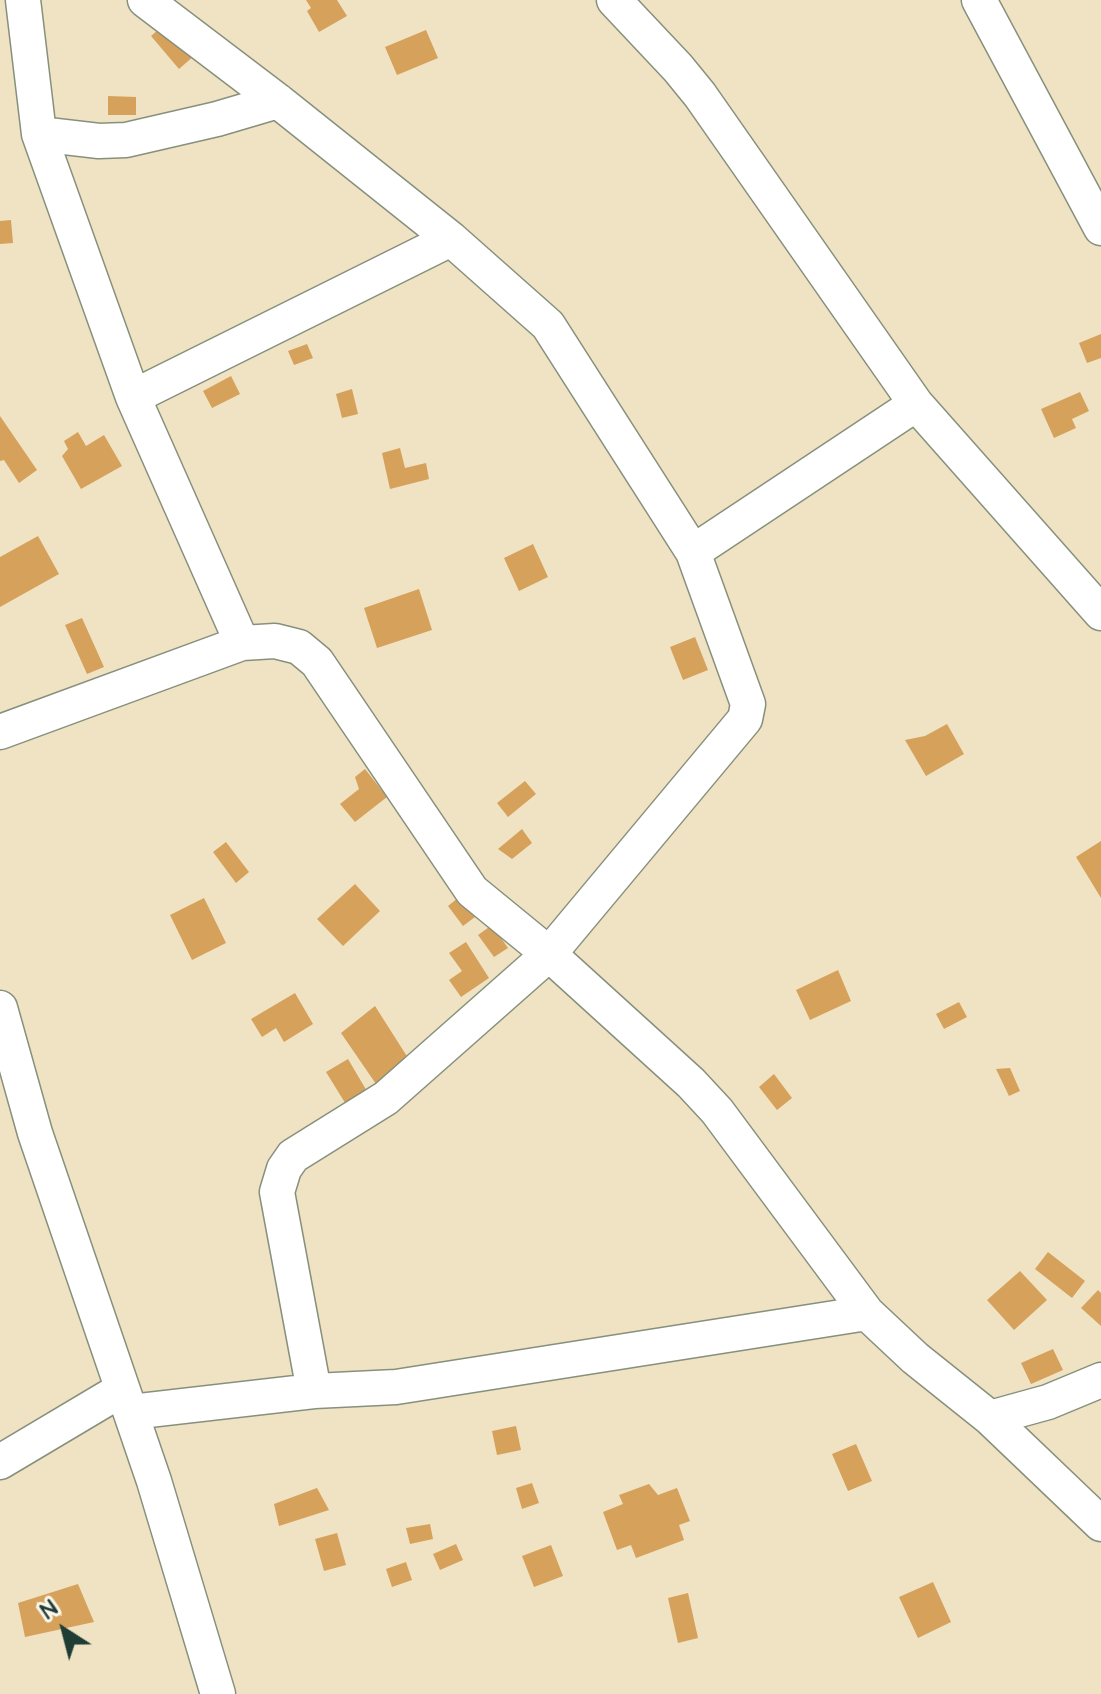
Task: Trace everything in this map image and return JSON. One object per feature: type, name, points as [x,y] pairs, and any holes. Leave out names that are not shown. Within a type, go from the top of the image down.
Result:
[{"type":"street","points":[[23,0],[39,134],[133,397],[242,643]]},
{"type":"street","points":[[145,0],[451,239],[548,325],[693,552],[748,704],[745,719],[549,954],[386,1098],[293,1156],[284,1169],[277,1192],[314,1391]]},
{"type":"street","points":[[614,0],[700,95],[916,404],[1088,575],[1101,613]]},
{"type":"street","points":[[979,0],[1101,228]]},
{"type":"street","points":[[39,134],[99,141],[126,140],[278,101]]},
{"type":"street","points":[[133,397],[451,239]]},
{"type":"street","points":[[693,552],[916,404]]},
{"type":"street","points":[[0,732],[242,643],[275,641],[299,647],[317,662],[464,881],[691,1083],[717,1111],[867,1313],[915,1358],[990,1418],[1101,1524]]},
{"type":"street","points":[[0,1008],[35,1133],[126,1401],[218,1694]]},
{"type":"street","points":[[0,1462],[126,1401],[396,1387],[867,1313]]},
{"type":"street","points":[[990,1418],[1048,1402],[1101,1380]]},
{"type":"building","points":[[306,0],[337,0],[347,16],[319,32],[307,11],[311,8]]},
{"type":"building","points":[[167,22],[195,55],[179,69],[151,36]]},
{"type":"building","points":[[426,30],[438,58],[397,75],[385,47]]},
{"type":"building","points":[[108,96],[136,97],[136,115],[108,115]]},
{"type":"building","points":[[11,220],[13,243],[0,244],[0,221]]},
{"type":"building","points":[[1101,334],[1101,358],[1087,363],[1079,343]]},
{"type":"building","points":[[307,344],[313,358],[294,365],[288,351]]},
{"type":"building","points":[[231,376],[240,394],[212,408],[203,391]]},
{"type":"building","points":[[352,389],[358,414],[342,418],[336,394]]},
{"type":"building","points":[[1080,392],[1089,411],[1072,419],[1076,428],[1054,438],[1041,409]]},
{"type":"building","points":[[0,416],[37,470],[19,483],[4,460],[0,461]]},
{"type":"building","points":[[78,432],[86,446],[104,435],[122,466],[81,489],[62,456],[68,449],[64,441]]},
{"type":"building","points":[[400,448],[405,468],[426,463],[429,479],[390,489],[382,453]]},
{"type":"building","points":[[38,536],[59,574],[0,607],[0,557]]},
{"type":"building","points":[[533,544],[548,577],[519,591],[504,558]]},
{"type":"building","points":[[419,589],[432,630],[377,648],[364,608]]},
{"type":"building","points":[[82,618],[104,667],[87,674],[65,625]]},
{"type":"building","points":[[695,637],[708,670],[683,680],[670,647]]},
{"type":"building","points":[[947,724],[964,754],[926,776],[905,740],[925,736]]},
{"type":"building","points":[[365,769],[387,797],[355,822],[340,804],[359,789],[355,777]]},
{"type":"building","points":[[525,781],[536,794],[508,817],[497,803]]},
{"type":"building","points":[[522,829],[532,843],[512,859],[498,849]]},
{"type":"building","points":[[1101,841],[1101,898],[1076,857]]},
{"type":"building","points":[[226,842],[249,872],[236,883],[213,852]]},
{"type":"building","points":[[355,884],[380,911],[343,946],[317,919]]},
{"type":"building","points":[[464,893],[479,914],[463,926],[448,906]]},
{"type":"building","points":[[204,898],[226,943],[192,960],[170,915]]},
{"type":"building","points":[[492,925],[508,948],[494,957],[478,935]]},
{"type":"building","points":[[466,942],[489,978],[461,997],[449,980],[462,971],[449,953]]},
{"type":"building","points":[[838,970],[851,1001],[810,1020],[796,990]]},
{"type":"building","points":[[295,993],[313,1024],[284,1042],[276,1028],[262,1037],[251,1019]]},
{"type":"building","points":[[959,1002],[967,1017],[944,1029],[936,1014]]},
{"type":"building","points":[[375,1006],[410,1061],[376,1084],[341,1033]]},
{"type":"building","points":[[348,1059],[368,1093],[347,1106],[326,1072]]},
{"type":"building","points":[[1010,1068],[1020,1091],[1009,1096],[996,1069]]},
{"type":"building","points":[[774,1074],[792,1098],[777,1110],[759,1087]]},
{"type":"building","points":[[1048,1252],[1085,1281],[1072,1298],[1035,1269]]},
{"type":"building","points":[[1020,1271],[1047,1300],[1014,1330],[987,1300]]},
{"type":"building","points":[[1098,1290],[1101,1293],[1101,1326],[1081,1308]]},
{"type":"building","points":[[1053,1349],[1063,1370],[1031,1384],[1021,1363]]},
{"type":"building","points":[[516,1426],[521,1450],[497,1455],[492,1431]]},
{"type":"building","points":[[856,1444],[872,1481],[848,1491],[832,1454]]},
{"type":"building","points":[[532,1483],[539,1503],[522,1509],[516,1488]]},
{"type":"building","points":[[649,1484],[658,1495],[677,1488],[690,1521],[679,1525],[684,1540],[636,1558],[631,1545],[617,1550],[603,1512],[623,1504],[619,1495]]},
{"type":"building","points":[[317,1488],[329,1510],[279,1526],[274,1504]]},
{"type":"building","points":[[430,1524],[433,1539],[410,1544],[406,1528]]},
{"type":"building","points":[[337,1533],[346,1565],[324,1571],[315,1539]]},
{"type":"building","points":[[456,1544],[463,1560],[440,1570],[433,1554]]},
{"type":"building","points":[[551,1545],[563,1576],[534,1587],[522,1556]]},
{"type":"building","points":[[406,1562],[412,1580],[392,1587],[386,1569]]},
{"type":"building","points":[[933,1582],[951,1622],[918,1638],[899,1597]]},
{"type":"building","points":[[78,1584],[94,1622],[25,1637],[18,1603]]},
{"type":"building","points":[[688,1593],[698,1638],[678,1643],[668,1598]]}]
